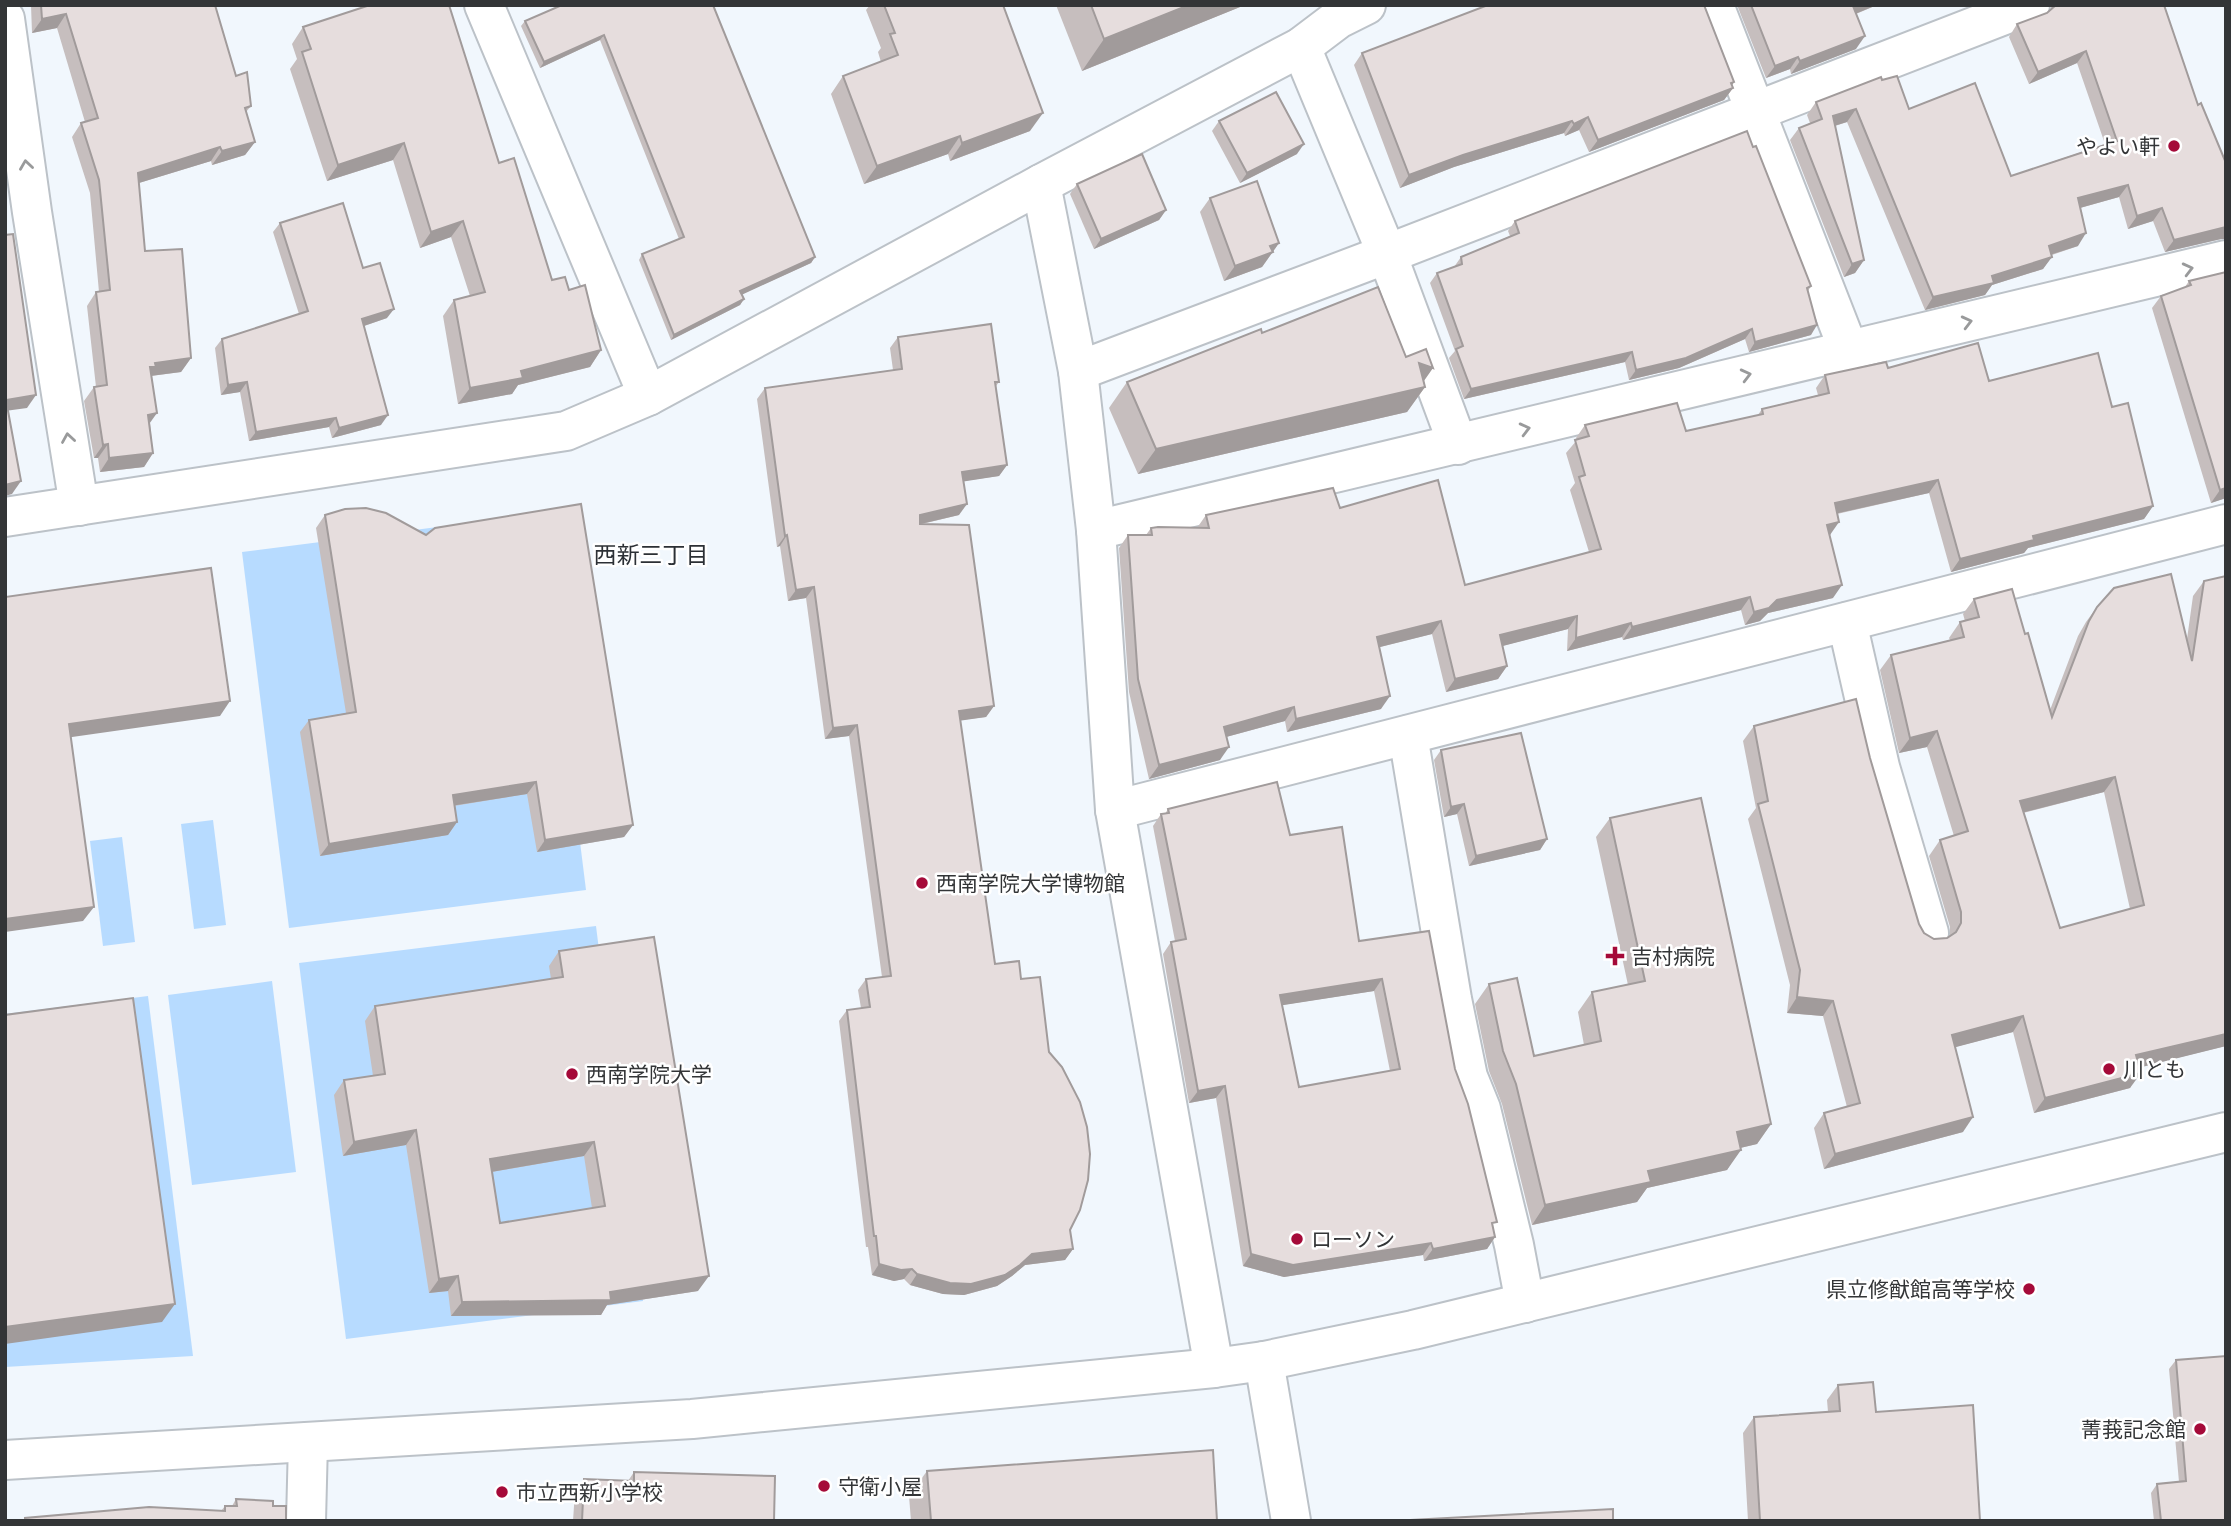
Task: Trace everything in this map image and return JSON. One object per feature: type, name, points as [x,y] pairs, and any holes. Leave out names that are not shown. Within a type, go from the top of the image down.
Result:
[{"type":"street","points":[[484,5],[649,396]]},
{"type":"street","points":[[1714,5],[1849,351]]},
{"type":"street","points":[[1078,371],[2030,5]]},
{"type":"street","points":[[5,517],[566,431],[649,396],[1301,47],[1346,10]]},
{"type":"street","points":[[5,19],[19,214],[79,506]]},
{"type":"street","points":[[1301,47],[1387,254],[1458,445]]},
{"type":"street","points":[[1041,184],[1078,371],[1096,530],[1115,810],[1214,1368]]},
{"type":"street","points":[[1096,530],[2226,260]]},
{"type":"street","points":[[1115,810],[2226,523]]},
{"type":"street","points":[[1847,622],[1880,767],[1929,933]]},
{"type":"street","points":[[1408,735],[1452,999],[1468,1077],[1484,1121],[1525,1303]]},
{"type":"street","points":[[5,1460],[692,1419],[1265,1361],[1413,1330],[2226,1132]]},
{"type":"street","points":[[1265,1361],[1291,1521]]},
{"type":"street","points":[[306,1521],[308,1442]]},
{"type":"shaded area","points":[[539,514],[586,890],[289,928],[242,552]]},
{"type":"shaded area","points":[[213,820],[226,925],[194,929],[181,824]]},
{"type":"shaded area","points":[[122,837],[135,942],[103,946],[90,841]]},
{"type":"shaded area","points":[[596,926],[643,1301],[346,1339],[299,963]]},
{"type":"shaded area","points":[[272,981],[296,1172],[192,1185],[168,995]]},
{"type":"shaded area","points":[[148,996],[193,1356],[5,1367],[5,1014]]},
{"type":"building","points":[[41,5],[215,5],[236,76],[247,72],[251,106],[245,108],[255,142],[222,151],[220,147],[138,173],[145,251],[182,249],[191,358],[155,363],[156,367],[150,367],[157,413],[148,415],[153,453],[109,458],[108,444],[103,445],[94,387],[107,385],[96,292],[110,290],[99,180],[81,123],[98,118],[66,14],[42,19]]},
{"type":"building","points":[[370,5],[449,5],[499,163],[514,158],[552,280],[565,277],[569,290],[585,285],[601,350],[521,371],[523,378],[470,388],[454,300],[485,292],[463,221],[431,232],[404,143],[338,165],[302,52],[311,49],[303,27]]},
{"type":"building","points":[[562,5],[713,5],[815,257],[740,291],[744,299],[674,335],[642,254],[684,237],[604,35],[544,62],[525,21]]},
{"type":"building","points":[[884,5],[1003,5],[1043,113],[962,143],[960,136],[877,166],[843,76],[898,55],[890,34],[895,33]]},
{"type":"building","points":[[1091,5],[1189,5],[1104,39]]},
{"type":"building","points":[[1488,5],[1704,5],[1734,82],[1731,83],[1733,88],[1598,140],[1588,117],[1574,124],[1572,121],[1463,155],[1409,175],[1362,53]]},
{"type":"building","points":[[1751,5],[1855,5],[1853,6],[1865,36],[1800,61],[1798,57],[1775,66]]},
{"type":"building","points":[[2056,5],[2164,5],[2198,105],[2201,103],[2226,163],[2226,227],[2174,240],[2162,208],[2137,216],[2128,185],[2078,198],[2086,233],[2049,246],[2052,257],[1992,276],[1994,283],[1933,297],[1856,109],[1833,116],[1864,260],[1852,264],[1799,128],[1822,119],[1816,102],[1881,77],[1882,80],[1897,76],[1909,109],[1975,83],[2011,176],[2117,141],[2086,51],[2038,72],[2017,24],[2047,13]]},
{"type":"building","points":[[1276,92],[1304,144],[1247,173],[1219,121]]},
{"type":"building","points":[[1747,131],[1753,147],[1756,146],[1811,286],[1807,288],[1817,325],[1755,342],[1752,329],[1686,358],[1636,370],[1632,352],[1471,389],[1456,349],[1463,346],[1437,273],[1462,264],[1461,257],[1519,233],[1515,221]]},
{"type":"building","points":[[1142,154],[1166,210],[1101,239],[1077,184]]},
{"type":"building","points":[[1257,181],[1279,243],[1270,246],[1273,252],[1235,266],[1210,198]]},
{"type":"building","points":[[343,203],[363,268],[380,263],[394,309],[362,319],[388,415],[339,428],[336,418],[256,432],[247,382],[228,385],[222,339],[308,311],[280,223]]},
{"type":"building","points":[[13,234],[36,395],[6,400],[21,481],[5,485],[5,235]]},
{"type":"building","points":[[2226,272],[2226,488],[2220,490],[2161,296],[2191,285],[2189,281]]},
{"type":"building","points":[[1378,287],[1406,357],[1426,349],[1433,368],[1419,363],[1425,387],[1156,449],[1127,382],[1261,329],[1262,333]]},
{"type":"building","points":[[991,324],[999,382],[995,382],[1007,465],[962,472],[967,504],[920,515],[920,524],[969,525],[994,706],[959,711],[995,964],[1019,961],[1021,979],[1040,977],[1049,1052],[1062,1067],[1080,1102],[1087,1127],[1090,1154],[1088,1180],[1080,1210],[1070,1230],[1073,1249],[1032,1254],[1005,1275],[971,1284],[950,1283],[917,1274],[912,1269],[901,1270],[879,1264],[847,1010],[870,1007],[866,979],[891,976],[857,725],[833,728],[814,587],[796,590],[787,535],[785,536],[765,388],[902,369],[898,337]]},
{"type":"building","points":[[1978,343],[1989,381],[2098,353],[2112,407],[2128,403],[2153,506],[2033,536],[2034,540],[1960,559],[1938,480],[1835,503],[1839,522],[1827,525],[1842,585],[1777,600],[1769,608],[1754,612],[1750,597],[1632,627],[1631,623],[1576,638],[1577,616],[1500,635],[1507,666],[1455,679],[1441,621],[1377,637],[1390,696],[1296,719],[1294,707],[1224,727],[1229,747],[1159,765],[1138,679],[1128,535],[1152,535],[1151,528],[1158,527],[1209,528],[1206,515],[1333,488],[1340,508],[1438,480],[1465,585],[1601,549],[1579,477],[1585,475],[1575,440],[1589,436],[1585,425],[1677,403],[1686,431],[1763,414],[1762,409],[1829,393],[1825,375],[1886,362],[1888,368]]},
{"type":"building","points":[[581,504],[633,825],[545,840],[536,782],[453,795],[457,822],[329,844],[309,720],[356,712],[325,515],[345,509],[366,508],[386,513],[426,535],[435,528]]},
{"type":"building","points":[[211,568],[230,701],[69,724],[94,907],[5,919],[5,597]]},
{"type":"building","points":[[2171,574],[2192,661],[2204,581],[2226,576],[2226,1034],[2136,1055],[2141,1073],[2045,1098],[2023,1016],[1952,1035],[1973,1117],[1835,1154],[1824,1113],[1860,1103],[1833,1001],[1797,997],[1800,970],[1758,804],[1768,801],[1754,726],[1856,699],[1870,758],[1919,924],[1924,933],[1934,939],[1947,938],[1956,932],[1961,923],[1961,912],[1940,840],[1968,831],[1937,731],[1910,738],[1891,655],[1964,637],[1960,622],[1979,617],[1974,599],[2012,589],[2025,634],[2028,633],[2052,717],[2089,621],[2114,588]],"holes":[[[2115,777],[2144,905],[2060,928],[2020,801]]]},
{"type":"building","points":[[1521,733],[1547,839],[1476,856],[1464,804],[1451,807],[1441,750]]},
{"type":"building","points":[[1277,782],[1290,835],[1342,827],[1359,941],[1429,931],[1455,1069],[1468,1104],[1497,1222],[1492,1223],[1495,1237],[1433,1249],[1431,1243],[1293,1265],[1251,1254],[1225,1086],[1198,1091],[1171,942],[1186,939],[1161,814],[1169,813],[1168,809]],"holes":[[[1382,979],[1400,1069],[1299,1087],[1280,995]]]},
{"type":"building","points":[[1701,798],[1771,1124],[1737,1132],[1741,1150],[1648,1171],[1651,1182],[1545,1205],[1516,1084],[1503,1051],[1489,984],[1517,978],[1534,1056],[1601,1041],[1592,992],[1645,981],[1610,818]]},
{"type":"building","points":[[654,937],[709,1276],[610,1292],[611,1300],[462,1302],[458,1276],[439,1279],[416,1130],[354,1142],[344,1080],[385,1074],[375,1006],[563,977],[559,951]],"holes":[[[594,1142],[605,1206],[500,1223],[490,1159]]]},
{"type":"building","points":[[133,998],[175,1304],[5,1327],[5,1015]]},
{"type":"building","name":"菁莪記念館","points":[[2226,1356],[2226,1521],[2161,1521],[2157,1484],[2186,1481],[2176,1360]]},
{"type":"building","points":[[1873,1382],[1876,1412],[1973,1405],[1980,1521],[1760,1521],[1754,1417],[1840,1411],[1838,1385]]},
{"type":"building","points":[[1213,1450],[1217,1521],[931,1521],[927,1471]]},
{"type":"building","points":[[634,1472],[775,1476],[774,1521],[582,1521],[584,1479],[634,1481]]},
{"type":"building","points":[[236,1499],[273,1501],[273,1506],[286,1506],[286,1521],[25,1521],[25,1518],[149,1507],[225,1511],[225,1506],[237,1506]]},
{"type":"building","points":[[1613,1509],[1613,1521],[1411,1521],[1411,1520]]},
{"type":"place","name":"やよい軒","points":[[2174,146]]},
{"type":"place","name":"西南学院大学博物館","points":[[922,883]]},
{"type":"place","name":"吉村病院","points":[[1615,956]]},
{"type":"place","name":"川とも","points":[[2109,1069]]},
{"type":"place","name":"西南学院大学","points":[[572,1074]]},
{"type":"place","name":"ローソン","points":[[1297,1239]]},
{"type":"place","name":"県立修猷館高等学校","points":[[2029,1289]]},
{"type":"place","name":"菁莪記念館","points":[[2200,1429]]},
{"type":"place","name":"守衛小屋","points":[[824,1486]]},
{"type":"place","name":"市立西新小学校","points":[[502,1492]]},
{"type":"district","name":"西新三丁目","points":[[651,554]]}]
